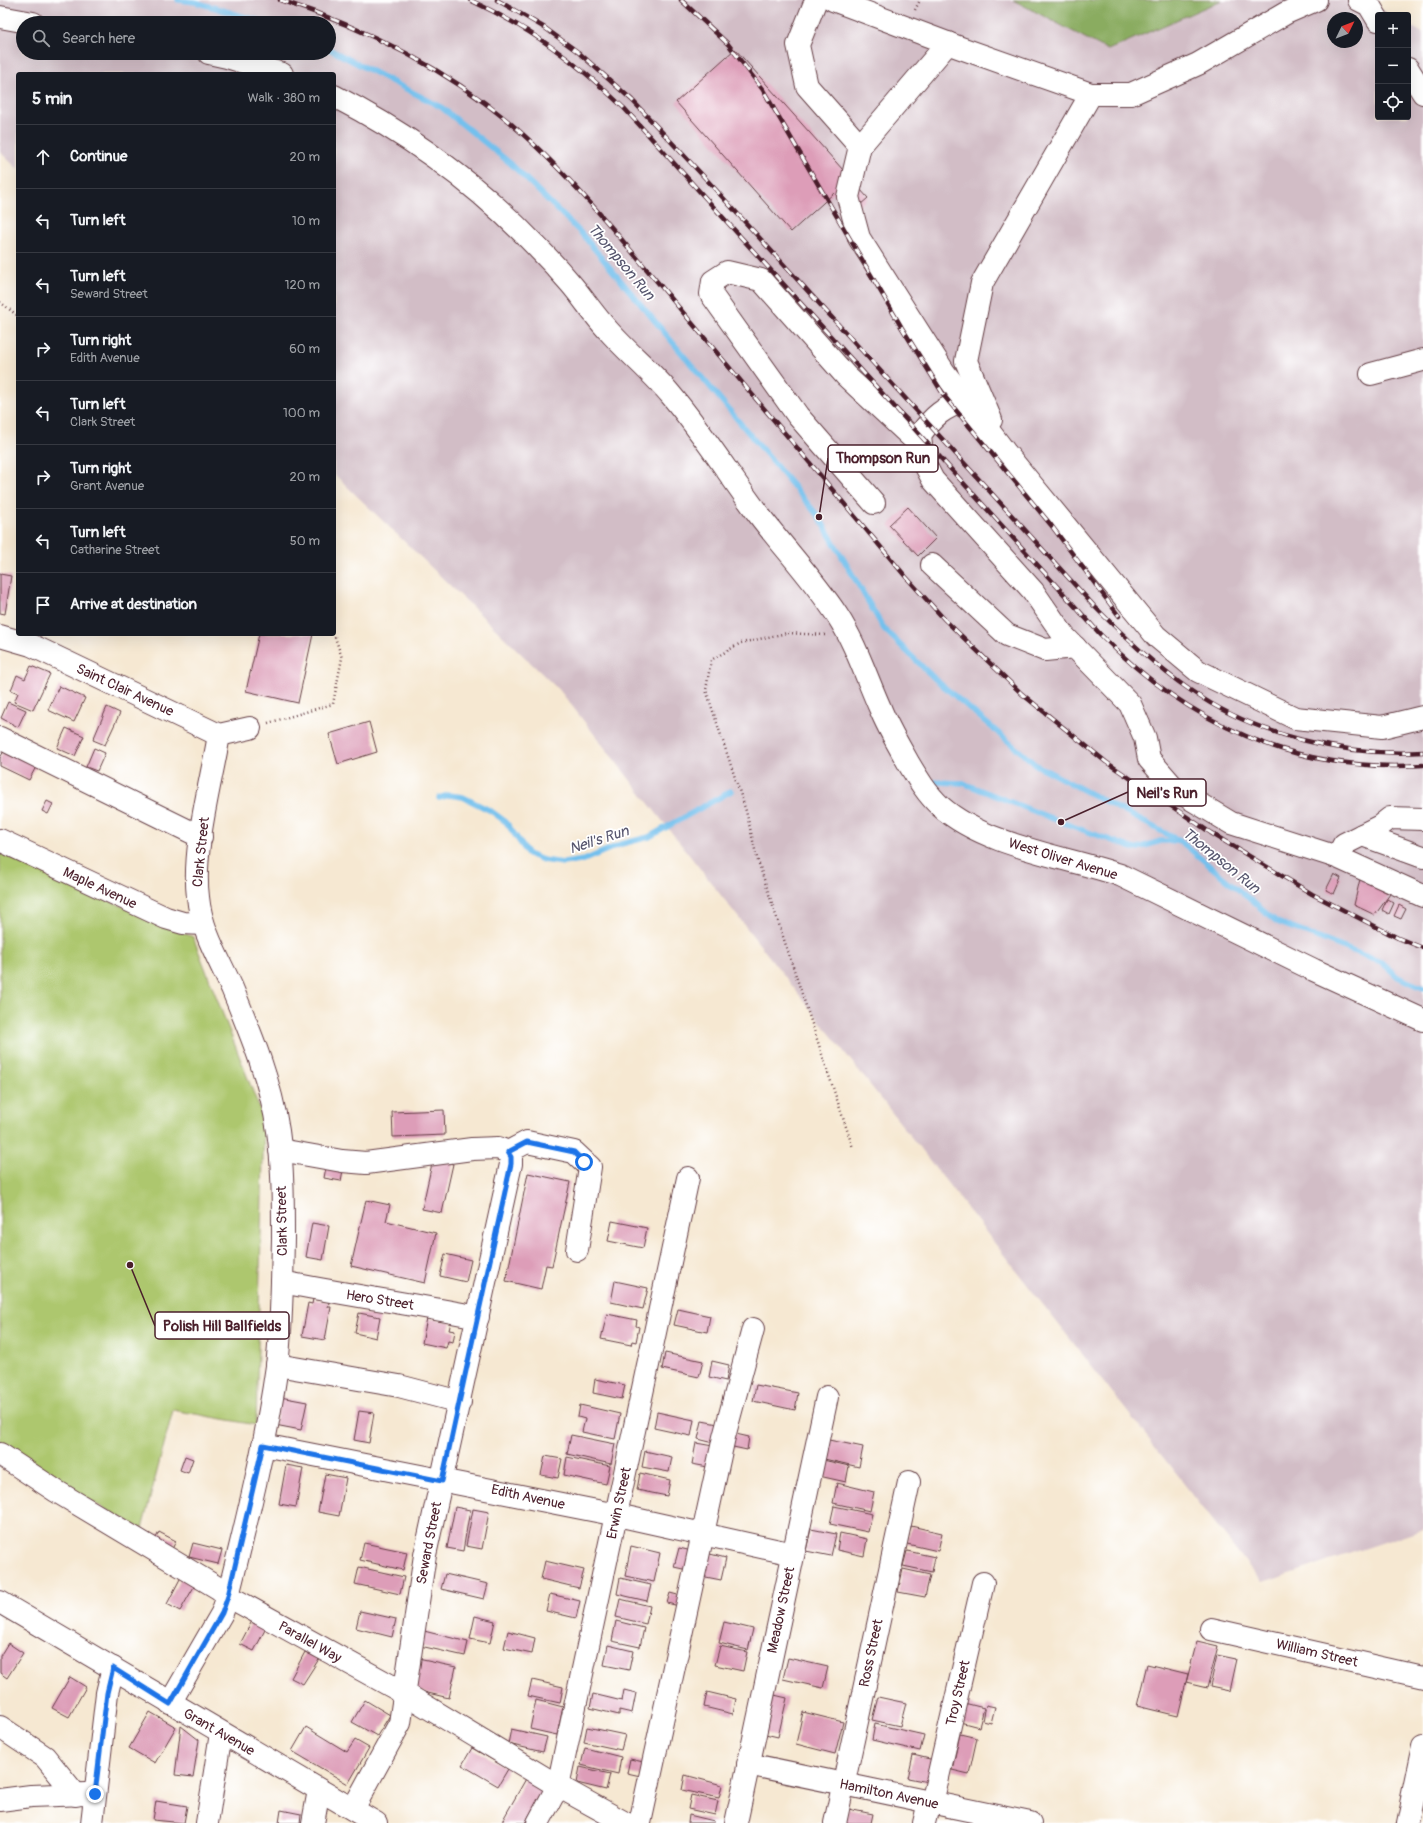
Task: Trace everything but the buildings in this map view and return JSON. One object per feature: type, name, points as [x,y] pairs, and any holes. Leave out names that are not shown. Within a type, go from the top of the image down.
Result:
[{"type":"street","points":[[816,0],[798,45],[807,86],[860,146]]},
{"type":"street","points":[[833,0],[1091,94],[1131,94],[1198,64],[1286,13],[1316,0]]},
{"type":"street","points":[[1359,0],[1369,5],[1375,15]]},
{"type":"street","points":[[0,17],[16,20]]},
{"type":"street","points":[[948,43],[860,146],[848,197],[859,238],[944,372],[1005,452],[1156,636],[1198,671],[1295,718],[1382,727],[1423,717]]},
{"type":"street","points":[[237,60],[276,72]]},
{"type":"street","points":[[1411,74],[1423,93]]},
{"type":"street","points":[[1005,452],[966,361],[982,283],[1091,94]]},
{"type":"street","name":"West Oliver Avenue","points":[[336,97],[390,128],[429,154],[468,183],[501,212],[535,245],[572,285],[605,327],[673,398],[759,515],[834,611],[850,637],[860,658],[880,710],[921,785],[938,804],[955,818],[977,831],[1001,840],[1090,865],[1120,876],[1321,973],[1423,1020]]},
{"type":"street","points":[[874,504],[798,416],[711,294],[713,281],[727,272],[761,280],[846,376],[921,446]]},
{"type":"street","points":[[1371,374],[1423,360]]},
{"type":"street","points":[[966,400],[951,404],[928,422],[920,435],[922,459],[933,480],[1033,591],[1064,636],[1130,704],[1145,738],[1149,759],[1176,790],[1231,823],[1336,857],[1423,896]]},
{"type":"street","points":[[932,565],[1007,636],[1045,650],[1075,647]]},
{"type":"street","name":"Saint Clair Avenue","points":[[0,636],[30,645],[219,735]]},
{"type":"street","points":[[219,735],[250,728]]},
{"type":"street","name":"Clark Street","points":[[170,1704],[222,1613],[228,1596],[263,1445],[277,1365],[282,1282],[283,1217],[280,1150],[275,1113],[256,1049],[203,924],[198,898],[196,876],[201,837],[219,735]]},
{"type":"street","points":[[0,738],[201,837]]},
{"type":"street","points":[[1336,857],[1344,844],[1380,826],[1390,818],[1423,818]]},
{"type":"street","points":[[1362,835],[1423,857]]},
{"type":"street","name":"Maple Avenue","points":[[0,840],[166,918],[183,923],[203,924]]},
{"type":"street","points":[[280,1150],[342,1161],[366,1163],[472,1149],[498,1148],[508,1152],[527,1142],[574,1152],[590,1167],[577,1250]]},
{"type":"street","name":"Seward Street","points":[[353,1809],[400,1723],[425,1555],[460,1402],[511,1164],[511,1157],[508,1152]]},
{"type":"street","name":"Erwin Street","points":[[538,1823],[558,1786],[688,1178]]},
{"type":"street","name":"Hero Street","points":[[282,1282],[359,1297],[414,1304],[478,1317]]},
{"type":"street","points":[[640,1823],[728,1419],[753,1329]]},
{"type":"street","points":[[277,1365],[399,1386],[460,1402]]},
{"type":"street","name":"Meadow Street","points":[[736,1823],[827,1397]]},
{"type":"street","name":"Edith Avenue","points":[[263,1445],[442,1481],[457,1482],[793,1554]]},
{"type":"street","name":"Parallel Way","points":[[0,1454],[56,1491],[218,1588],[228,1596],[404,1693],[558,1786],[625,1823]]},
{"type":"street","name":"Ross Street","points":[[835,1823],[908,1482]]},
{"type":"street","name":"Troy Street","points":[[924,1823],[983,1582]]},
{"type":"street","name":"Grant Avenue","points":[[0,1602],[113,1668],[170,1704],[376,1823]]},
{"type":"street","name":"William Street","points":[[1211,1629],[1423,1677]]},
{"type":"street","points":[[92,1823],[86,1794],[113,1668]]},
{"type":"street","points":[[0,1727],[45,1757],[86,1794]]},
{"type":"street","points":[[207,1823],[221,1733]]},
{"type":"street","points":[[1407,1823],[1423,1747]]},
{"type":"street","name":"Hamilton Avenue","points":[[748,1764],[1018,1822]]},
{"type":"street","points":[[313,1823],[319,1790]]},
{"type":"street","points":[[0,1800],[32,1796],[86,1794]]},
{"type":"path","points":[[0,302],[16,314]]},
{"type":"path","points":[[850,637],[787,633],[741,643],[711,660],[706,690],[746,811],[759,865],[853,1148]]},
{"type":"path","points":[[250,728],[333,704],[342,658],[335,636]]},
{"type":"shaded area","points":[[0,0],[1013,0],[1108,50],[1222,0],[1365,0],[1386,12],[1375,12],[1375,120],[1411,120],[1411,27],[1423,33],[1423,1529],[1262,1583],[561,692],[336,476],[336,72],[16,72],[16,167],[0,152]]},
{"type":"green space","points":[[1013,0],[1222,0],[1108,50]]},
{"type":"green space","points":[[0,853],[193,937],[264,1120],[256,1425],[173,1410],[142,1529],[0,1452]]},
{"type":"waterway","name":"Thompson Run","points":[[178,0],[195,2],[242,16]]},
{"type":"waterway","name":"Thompson Run","points":[[336,53],[441,107],[510,163],[581,233],[819,517],[884,629],[935,679],[1036,765],[1180,841],[1277,922],[1381,962],[1398,977],[1423,988]]},
{"type":"waterway","name":"Neil's Run","points":[[936,782],[963,783],[1061,822],[1135,849],[1161,841],[1178,841]]},
{"type":"waterway","name":"Neil's Run","points":[[439,798],[449,795],[463,797],[491,811],[506,822],[528,854],[543,860],[563,863],[584,860],[621,844],[649,837],[731,791]]},
{"type":"railway","points":[[280,0],[324,16]]},
{"type":"railway","points":[[470,0],[513,22],[552,47],[588,75],[624,108],[1100,634],[1134,666],[1169,693],[1207,717],[1246,736],[1288,751],[1331,761],[1376,766],[1423,765]]},
{"type":"railway","points":[[497,0],[545,28],[578,52],[632,100],[706,179],[1094,606],[1152,661],[1190,690],[1215,706],[1271,731],[1301,740],[1363,751],[1393,753],[1423,752]]},
{"type":"railway","points":[[681,0],[728,44],[763,90],[902,328],[945,397],[1051,525],[1119,616]]},
{"type":"railway","points":[[336,21],[400,50],[429,66],[483,102],[535,145],[606,221],[906,577],[945,620],[1022,694],[1106,762],[1211,833],[1312,894],[1398,938],[1423,948]]},
{"type":"place","name":"Thompson Run","points":[[819,517]]},
{"type":"place","name":"Neil's Run","points":[[1061,822]]},
{"type":"place","name":"Polish Hill Ballfields","points":[[130,1265]]},
{"type":"route","points":[[95,1794],[107,1693],[113,1668],[170,1704],[222,1613],[228,1596],[263,1445],[442,1481],[511,1164],[511,1157],[508,1152],[527,1142],[574,1152],[584,1162]]}]
